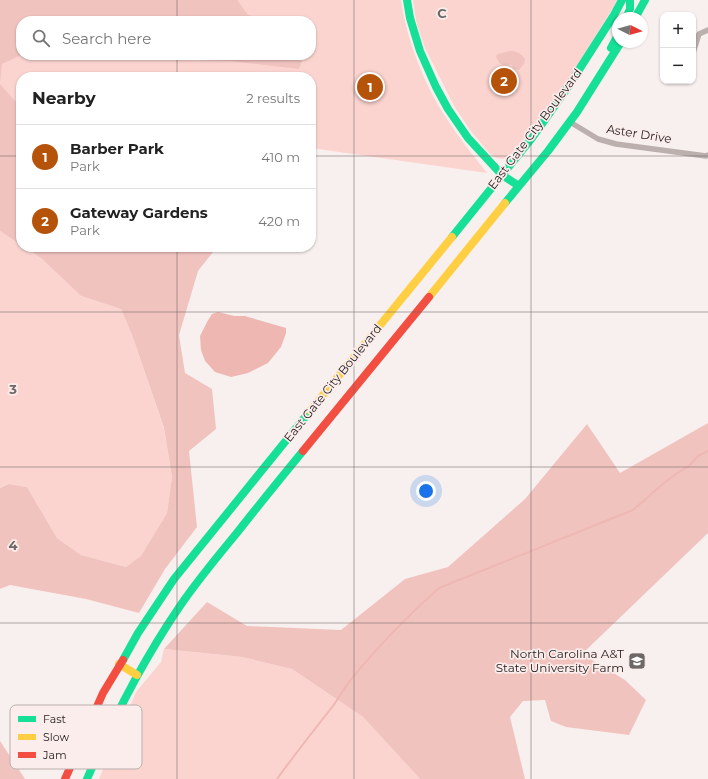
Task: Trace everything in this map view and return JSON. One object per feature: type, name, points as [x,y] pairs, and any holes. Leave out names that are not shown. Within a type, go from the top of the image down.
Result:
[{"type":"main road","points":[[407,0],[410,18],[420,51],[436,87],[448,109],[468,138],[502,175],[519,186]]},
{"type":"main road","name":"East Gate City Boulevard","points":[[98,705],[119,664],[174,579],[532,138],[566,90],[622,0]]},
{"type":"main road","points":[[630,0],[630,12]]},
{"type":"main road","points":[[638,12],[645,0]]},
{"type":"main road","points":[[577,112],[582,95],[612,47]]},
{"type":"main road","name":"East Gate City Boulevard","points":[[121,705],[172,617],[211,564],[543,157],[577,112],[617,48]]},
{"type":"main road","points":[[119,664],[137,675]]},
{"type":"main road","name":"East Gate City Boulevard","points":[[66,779],[70,769]]},
{"type":"main road","name":"East Gate City Boulevard","points":[[87,779],[92,769]]},
{"type":"street","points":[[695,48],[699,34],[708,30]]},
{"type":"street","name":"Aster Drive","points":[[570,122],[598,139],[616,144],[706,156],[708,155]]},
{"type":"shaded area","points":[[0,0],[401,0],[407,31],[431,92],[452,126],[487,173],[316,149],[316,72],[16,72],[16,105],[0,103]]},
{"type":"shaded area","points":[[0,0],[238,0],[248,15],[252,16],[16,16],[16,57],[2,64],[0,84]]},
{"type":"shaded area","points":[[413,0],[617,0],[560,93],[539,122],[509,156],[503,159],[496,158],[490,154],[470,130],[454,106],[425,48],[416,21]]},
{"type":"shaded area","points":[[514,51],[522,55],[525,59],[524,64],[519,70],[514,69],[511,64],[501,64],[497,59],[496,56],[498,54]]},
{"type":"shaded area","points":[[200,60],[302,60],[299,69],[230,61]]},
{"type":"shaded area","points":[[0,84],[16,101],[16,242],[0,231]]},
{"type":"shaded area","points":[[0,231],[16,242],[16,252],[32,252],[42,259],[81,296],[121,309],[132,335],[164,429],[172,477],[167,513],[141,557],[126,567],[81,555],[57,538],[27,487],[9,484],[0,488]]},
{"type":"shaded area","points":[[32,252],[213,252],[198,271],[179,335],[185,373],[212,389],[216,429],[189,451],[197,527],[165,569],[139,613],[86,599],[10,585],[0,589],[0,488],[9,484],[27,487],[57,538],[81,555],[126,567],[141,556],[167,513],[172,477],[164,428],[132,335],[121,309],[81,296],[42,259]]},
{"type":"shaded area","points":[[218,312],[234,316],[245,316],[286,328],[286,333],[281,347],[268,363],[248,373],[231,377],[215,372],[205,361],[201,350],[200,336],[212,314]]},
{"type":"shaded area","points":[[708,423],[708,533],[582,654],[625,680],[646,700],[629,735],[566,727],[551,721],[545,700],[523,701],[510,717],[525,779],[420,779],[363,717],[292,669],[242,657],[164,649],[207,602],[247,626],[341,630],[405,579],[448,567],[525,499],[587,424],[620,473]]},
{"type":"shaded area","points":[[164,649],[242,657],[292,669],[363,717],[420,779],[99,779],[103,769],[142,769],[142,705],[130,705],[136,692],[161,662]]},
{"type":"shaded area","points":[[0,741],[10,756],[10,769],[18,769],[25,779],[0,779]]},
{"type":"waterway","points":[[277,779],[333,706],[348,683],[364,664],[395,630],[439,588],[633,510],[664,483],[689,466],[698,456],[708,451]]},
{"type":"traffic: fast","points":[[407,0],[410,18],[420,51],[436,87],[448,109],[468,138],[502,175],[519,186]]},
{"type":"traffic: fast","points":[[452,237],[532,138],[566,90],[622,0]]},
{"type":"traffic: fast","points":[[629,12],[630,0]]},
{"type":"traffic: fast","points":[[638,12],[645,0]]},
{"type":"traffic: fast","points":[[505,203],[548,151],[577,112],[617,48]]},
{"type":"traffic: fast","points":[[123,660],[138,633],[174,579],[310,411]]},
{"type":"traffic: fast","points":[[122,705],[166,626],[200,578],[303,451]]},
{"type":"traffic: fast","points":[[87,779],[91,769]]},
{"type":"traffic: slow","points":[[429,297],[505,203]]},
{"type":"traffic: slow","points":[[310,411],[452,237]]},
{"type":"traffic: slow","points":[[119,664],[137,675]]},
{"type":"traffic: jam","points":[[303,451],[429,297]]},
{"type":"traffic: jam","points":[[98,705],[103,693],[123,660]]},
{"type":"traffic: jam","points":[[65,779],[69,769]]},
{"type":"place","name":"Gateway Gardens","points":[[504,81]]},
{"type":"place","name":"Barber Park","points":[[370,87]]},
{"type":"place","name":"North Carolina A&T State University Farm","points":[[637,661]]}]
